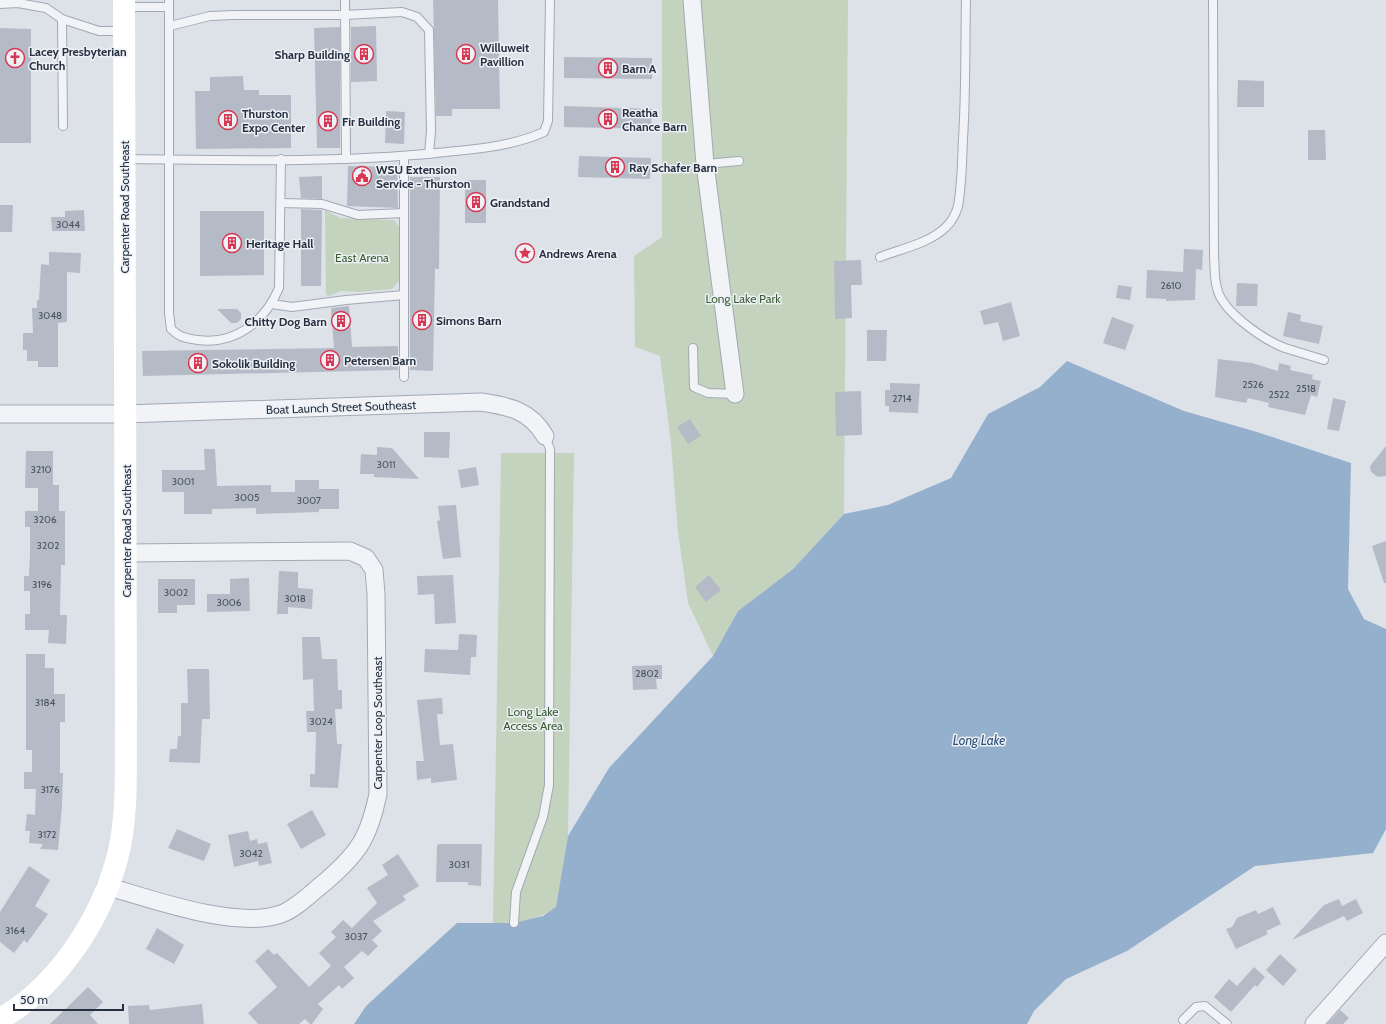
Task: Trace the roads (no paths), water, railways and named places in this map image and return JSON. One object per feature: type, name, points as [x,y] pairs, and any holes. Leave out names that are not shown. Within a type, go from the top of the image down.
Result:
[{"type":"street","points":[[692,0],[705,164],[735,394]]},
{"type":"street","name":"Carpenter Road Southeast","points":[[0,1019],[35,993],[58,970],[78,944],[94,917],[106,886],[116,859],[122,829],[124,795],[126,553],[124,3]]},
{"type":"street","name":"Boat Launch Street Southeast","points":[[0,414],[125,414],[481,402],[508,406],[530,417],[540,427],[545,436]]},
{"type":"street","name":"Carpenter Loop Southeast","points":[[106,886],[210,915],[242,919],[280,914],[290,910],[337,871],[352,856],[366,837],[372,821],[378,794],[376,594],[374,570],[366,558],[350,551],[319,550],[126,553]]},
{"type":"street","points":[[1314,1024],[1386,943]]},
{"type":"lane","points":[[345,0],[346,159]]},
{"type":"lane","points":[[124,159],[346,159],[404,156],[508,144],[544,132],[548,121],[550,0]]},
{"type":"lane","points":[[880,257],[921,242],[946,227],[954,218],[958,206],[962,166],[965,111],[966,0]]},
{"type":"lane","points":[[1213,0],[1214,257],[1217,289],[1221,299],[1234,314],[1254,331],[1284,347],[1324,360]]},
{"type":"lane","points":[[0,4],[18,3],[46,8],[62,19],[99,32],[124,31]]},
{"type":"lane","points":[[124,3],[169,3],[168,284],[171,329],[181,338],[204,341],[222,340],[239,335],[249,328],[272,304],[279,288],[281,159]]},
{"type":"lane","points":[[170,26],[210,16],[344,15],[402,12],[418,17],[429,30],[431,131],[429,154]]},
{"type":"lane","points":[[62,19],[63,126]]},
{"type":"lane","points":[[404,156],[404,377]]},
{"type":"lane","points":[[705,164],[739,161]]},
{"type":"lane","points":[[281,203],[322,204],[358,214],[404,213]]},
{"type":"lane","points":[[272,304],[292,307],[346,300],[404,295]]},
{"type":"lane","points":[[693,348],[694,386],[708,393],[735,394]]},
{"type":"lane","points":[[514,923],[516,892],[543,817],[549,785],[550,449],[545,436]]},
{"type":"lane","points":[[1183,1020],[1196,1007],[1205,1006],[1227,1024]]},
{"type":"water","name":"Long Lake","points":[[1067,361],[1184,411],[1257,432],[1351,463],[1348,589],[1364,619],[1386,629],[1386,829],[1373,853],[1255,866],[1127,951],[1066,979],[1034,1011],[1027,1024],[354,1024],[366,1006],[457,923],[514,923],[543,916],[556,907],[568,836],[609,768],[713,656],[738,611],[793,569],[844,514],[888,505],[951,478],[988,414],[1040,387]]},
{"type":"place","name":"Sharp Building","points":[[364,54]]},
{"type":"place","name":"Willuweit Pavillion","points":[[466,54]]},
{"type":"place","name":"Lacey Presbyterian Church","points":[[15,58]]},
{"type":"place","name":"Barn A","points":[[608,68]]},
{"type":"place","name":"Reatha Chance Barn","points":[[608,119]]},
{"type":"place","name":"Thurston Expo Center","points":[[228,120]]},
{"type":"place","name":"Fir Building","points":[[328,121]]},
{"type":"place","name":"Ray Schafer Barn","points":[[615,167]]},
{"type":"place","name":"WSU Extension Service - Thurston","points":[[362,176]]},
{"type":"place","name":"Grandstand","points":[[476,202]]},
{"type":"place","name":"Heritage Hall","points":[[232,243]]},
{"type":"place","name":"Andrews Arena","points":[[525,253]]},
{"type":"place","name":"Simons Barn","points":[[422,320]]},
{"type":"place","name":"Chitty Dog Barn","points":[[341,321]]},
{"type":"place","name":"Petersen Barn","points":[[330,360]]},
{"type":"place","name":"Sokolik Building","points":[[198,363]]},
{"type":"park label","name":"East Arena","points":[[362,257]]},
{"type":"park label","name":"Long Lake Park","points":[[743,298]]},
{"type":"park label","name":"Long Lake Access Area","points":[[533,718]]}]
